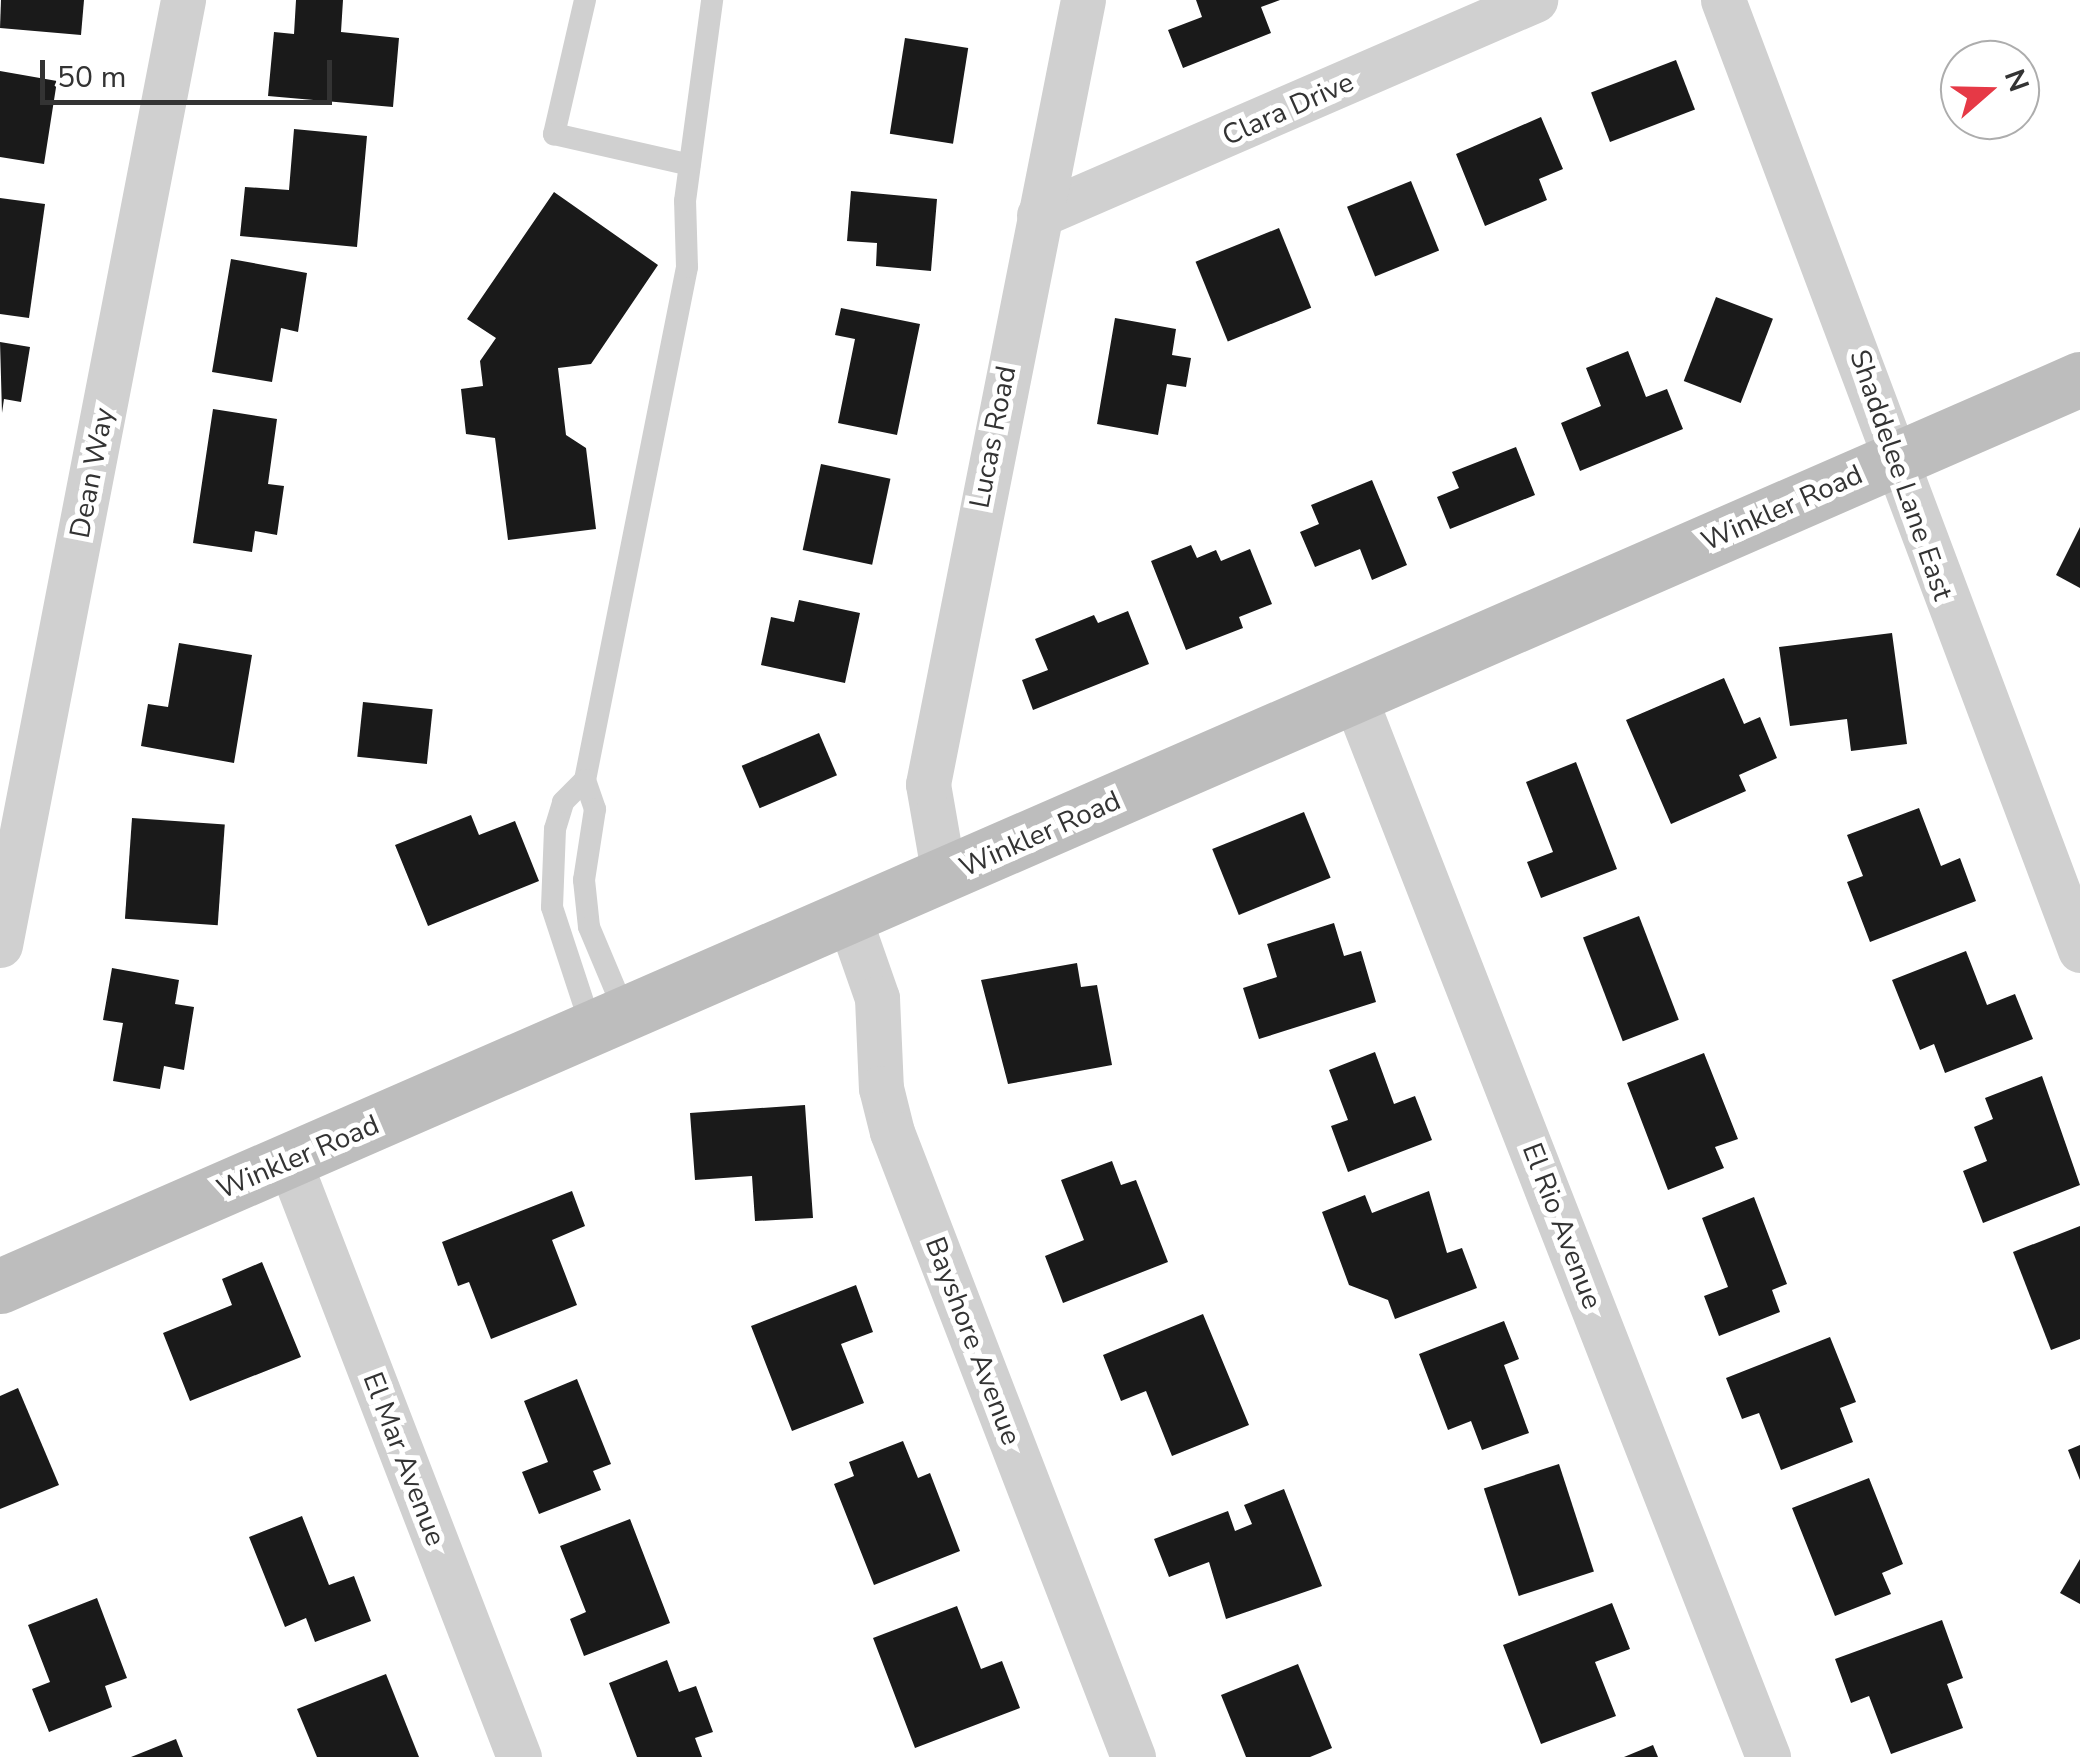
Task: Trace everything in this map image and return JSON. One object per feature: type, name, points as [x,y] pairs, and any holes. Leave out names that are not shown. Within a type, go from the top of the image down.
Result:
[{"type":"street","name":"Dean Way","points":[[0,946],[183,0]]},
{"type":"street","name":"Lucas Road","points":[[944,876],[928,784],[1082,0]]},
{"type":"street","name":"Clara Drive","points":[[1040,215],[1535,0]]},
{"type":"street","name":"Shaddelee Lane East","points":[[1723,0],[1900,457],[1922,543],[2080,950]]},
{"type":"street","name":"Winkler Road","points":[[0,1286],[2080,378]]},
{"type":"street","name":"El Rio Avenue","points":[[1354,696],[1768,1757]]},
{"type":"street","name":"Bayshore Avenue","points":[[849,918],[877,998],[881,1088],[892,1132],[1133,1757]]},
{"type":"street","name":"El Mar Avenue","points":[[288,1161],[519,1757]]},
{"type":"lane","points":[[585,0],[554,134],[690,165]]},
{"type":"lane","points":[[609,1022],[589,927],[584,880],[595,809],[585,780],[687,267],[690,165],[712,0]]},
{"type":"lane","points":[[585,780],[563,802],[555,829],[552,907],[609,1022]]},
{"type":"building","points":[[1,0],[84,0],[81,35],[0,28]]},
{"type":"building","points":[[296,0],[343,0],[341,32],[399,38],[393,107],[268,96],[274,32],[294,34]]},
{"type":"building","points":[[1196,0],[1280,0],[1261,7],[1271,33],[1183,68],[1168,30],[1202,17]]},
{"type":"building","points":[[905,38],[968,48],[953,144],[890,134]]},
{"type":"building","points":[[1676,60],[1695,109],[1610,142],[1591,93]]},
{"type":"building","points":[[0,71],[57,81],[44,164],[0,157]]},
{"type":"building","points":[[1541,117],[1563,169],[1539,179],[1547,200],[1485,226],[1456,154]]},
{"type":"building","points":[[294,129],[367,136],[357,247],[240,236],[245,187],[289,190]]},
{"type":"building","points":[[1411,181],[1439,251],[1375,276],[1347,207]]},
{"type":"building","points":[[851,191],[937,199],[931,271],[876,266],[877,243],[847,241]]},
{"type":"building","points":[[554,192],[658,265],[591,364],[558,368],[566,435],[586,448],[596,529],[508,540],[495,438],[466,434],[461,389],[483,386],[480,361],[496,338],[467,319]]},
{"type":"building","points":[[0,198],[45,204],[29,318],[0,314]]},
{"type":"building","points":[[1279,228],[1311,308],[1228,341],[1196,262]]},
{"type":"building","points":[[231,259],[307,273],[298,332],[281,328],[272,382],[212,372]]},
{"type":"building","points":[[1716,297],[1773,319],[1741,403],[1684,381]]},
{"type":"building","points":[[841,308],[920,324],[897,435],[838,423],[855,339],[835,335]]},
{"type":"building","points":[[1115,318],[1176,329],[1172,355],[1191,358],[1186,387],[1167,384],[1158,435],[1097,424]]},
{"type":"building","points":[[0,342],[30,347],[21,402],[4,399],[2,413]]},
{"type":"building","points":[[1628,351],[1646,397],[1667,389],[1683,429],[1580,471],[1561,423],[1601,406],[1586,368]]},
{"type":"building","points":[[213,409],[277,419],[268,484],[284,486],[277,535],[255,531],[252,552],[193,543]]},
{"type":"building","points":[[1516,447],[1535,495],[1450,529],[1437,497],[1459,488],[1452,472]]},
{"type":"building","points":[[821,464],[890,479],[872,565],[803,550]]},
{"type":"building","points":[[1372,480],[1407,565],[1372,580],[1360,549],[1315,567],[1300,532],[1319,524],[1311,505]]},
{"type":"building","points":[[2080,527],[2080,588],[2056,575]]},
{"type":"building","points":[[1191,545],[1197,558],[1216,550],[1221,561],[1250,549],[1272,604],[1239,617],[1243,628],[1186,650],[1151,561]]},
{"type":"building","points":[[799,600],[860,613],[845,683],[761,665],[771,617],[794,622]]},
{"type":"building","points":[[1128,611],[1149,664],[1033,710],[1022,680],[1048,670],[1035,639],[1094,615],[1098,623]]},
{"type":"building","points":[[1892,633],[1907,744],[1851,751],[1847,719],[1790,726],[1779,647]]},
{"type":"building","points":[[179,643],[252,655],[234,763],[141,746],[148,704],[168,707]]},
{"type":"building","points":[[1724,678],[1744,724],[1760,717],[1777,758],[1739,775],[1746,791],[1671,824],[1626,720]]},
{"type":"building","points":[[363,702],[433,709],[427,764],[357,757]]},
{"type":"building","points":[[819,733],[837,775],[760,808],[742,766]]},
{"type":"building","points":[[1576,762],[1617,869],[1541,898],[1527,862],[1553,852],[1526,782]]},
{"type":"building","points":[[1919,808],[1941,866],[1960,858],[1976,901],[1870,942],[1847,882],[1863,876],[1847,835]]},
{"type":"building","points":[[1304,812],[1331,878],[1239,915],[1212,849]]},
{"type":"building","points":[[471,815],[479,835],[515,821],[539,881],[428,926],[395,845]]},
{"type":"building","points":[[132,818],[225,824],[218,925],[125,919]]},
{"type":"building","points":[[1639,916],[1679,1020],[1623,1041],[1583,938]]},
{"type":"building","points":[[1334,923],[1344,956],[1361,951],[1376,1002],[1259,1039],[1243,988],[1277,977],[1267,944]]},
{"type":"building","points":[[1966,951],[1987,1005],[2015,994],[2033,1039],[1945,1073],[1934,1044],[1920,1050],[1892,980]]},
{"type":"building","points":[[1077,963],[1081,987],[1097,985],[1112,1065],[1008,1084],[981,980]]},
{"type":"building","points":[[112,968],[179,980],[175,1004],[194,1007],[184,1070],[164,1066],[160,1089],[113,1081],[123,1023],[103,1020]]},
{"type":"building","points":[[1375,1052],[1394,1104],[1415,1096],[1432,1140],[1348,1172],[1331,1126],[1348,1120],[1329,1070]]},
{"type":"building","points":[[1704,1053],[1738,1139],[1715,1147],[1724,1168],[1668,1190],[1627,1083]]},
{"type":"building","points":[[2042,1076],[2080,1185],[1983,1223],[1963,1171],[1987,1161],[1974,1127],[1993,1119],[1985,1098]]},
{"type":"building","points":[[805,1105],[813,1218],[755,1221],[752,1176],[695,1180],[690,1113]]},
{"type":"building","points":[[1112,1161],[1121,1185],[1136,1180],[1168,1262],[1063,1303],[1045,1256],[1084,1240],[1061,1180]]},
{"type":"building","points":[[572,1191],[585,1226],[552,1240],[577,1305],[491,1339],[469,1282],[458,1286],[442,1242]]},
{"type":"building","points":[[1429,1191],[1447,1253],[1462,1248],[1477,1288],[1395,1319],[1388,1300],[1349,1285],[1322,1212],[1365,1195],[1372,1213]]},
{"type":"building","points":[[1754,1197],[1787,1284],[1772,1290],[1780,1312],[1719,1336],[1704,1296],[1728,1287],[1702,1218]]},
{"type":"building","points":[[2080,1226],[2080,1339],[2051,1350],[2013,1252]]},
{"type":"building","points":[[262,1262],[301,1357],[190,1401],[163,1333],[232,1305],[222,1279]]},
{"type":"building","points":[[856,1285],[873,1332],[841,1344],[864,1403],[792,1431],[751,1326]]},
{"type":"building","points":[[1203,1314],[1249,1425],[1172,1456],[1146,1391],[1121,1401],[1103,1355]]},
{"type":"building","points":[[1504,1321],[1519,1359],[1504,1365],[1529,1433],[1482,1450],[1471,1421],[1448,1430],[1419,1354]]},
{"type":"building","points":[[1830,1337],[1856,1402],[1840,1408],[1853,1442],[1781,1470],[1759,1413],[1742,1419],[1726,1378]]},
{"type":"building","points":[[577,1379],[611,1464],[593,1471],[601,1490],[539,1514],[522,1472],[548,1462],[524,1401]]},
{"type":"building","points":[[18,1388],[59,1485],[0,1509],[0,1396]]},
{"type":"building","points":[[903,1441],[918,1478],[930,1473],[960,1551],[874,1585],[834,1484],[854,1476],[849,1462]]},
{"type":"building","points":[[2080,1445],[2080,1480],[2068,1450]]},
{"type":"building","points":[[1559,1464],[1594,1571],[1519,1596],[1484,1488]]},
{"type":"building","points":[[1869,1478],[1903,1564],[1882,1573],[1891,1594],[1835,1616],[1792,1508]]},
{"type":"building","points":[[1284,1489],[1322,1586],[1226,1619],[1209,1562],[1169,1577],[1154,1539],[1228,1511],[1235,1531],[1252,1524],[1244,1505]]},
{"type":"building","points":[[302,1516],[329,1585],[354,1576],[371,1621],[315,1642],[306,1618],[285,1627],[249,1537]]},
{"type":"building","points":[[630,1519],[670,1623],[584,1656],[570,1619],[586,1612],[560,1546]]},
{"type":"building","points":[[2080,1559],[2080,1604],[2060,1593]]},
{"type":"building","points":[[97,1598],[127,1678],[105,1686],[112,1707],[49,1732],[32,1689],[50,1682],[28,1625]]},
{"type":"building","points":[[1612,1603],[1630,1649],[1595,1662],[1616,1716],[1541,1744],[1503,1645]]},
{"type":"building","points":[[957,1606],[981,1669],[1002,1661],[1020,1708],[915,1748],[873,1638]]},
{"type":"building","points":[[1942,1620],[1963,1678],[1947,1684],[1963,1728],[1891,1754],[1869,1696],[1851,1703],[1835,1659]]},
{"type":"building","points":[[667,1660],[679,1692],[696,1686],[713,1732],[695,1738],[702,1757],[637,1757],[609,1683]]},
{"type":"building","points":[[1298,1664],[1332,1748],[1310,1757],[1246,1757],[1221,1695]]},
{"type":"building","points":[[386,1674],[419,1757],[317,1757],[297,1709]]},
{"type":"building","points":[[176,1739],[183,1757],[131,1757]]},
{"type":"building","points":[[1653,1745],[1658,1757],[1624,1757]]}]
